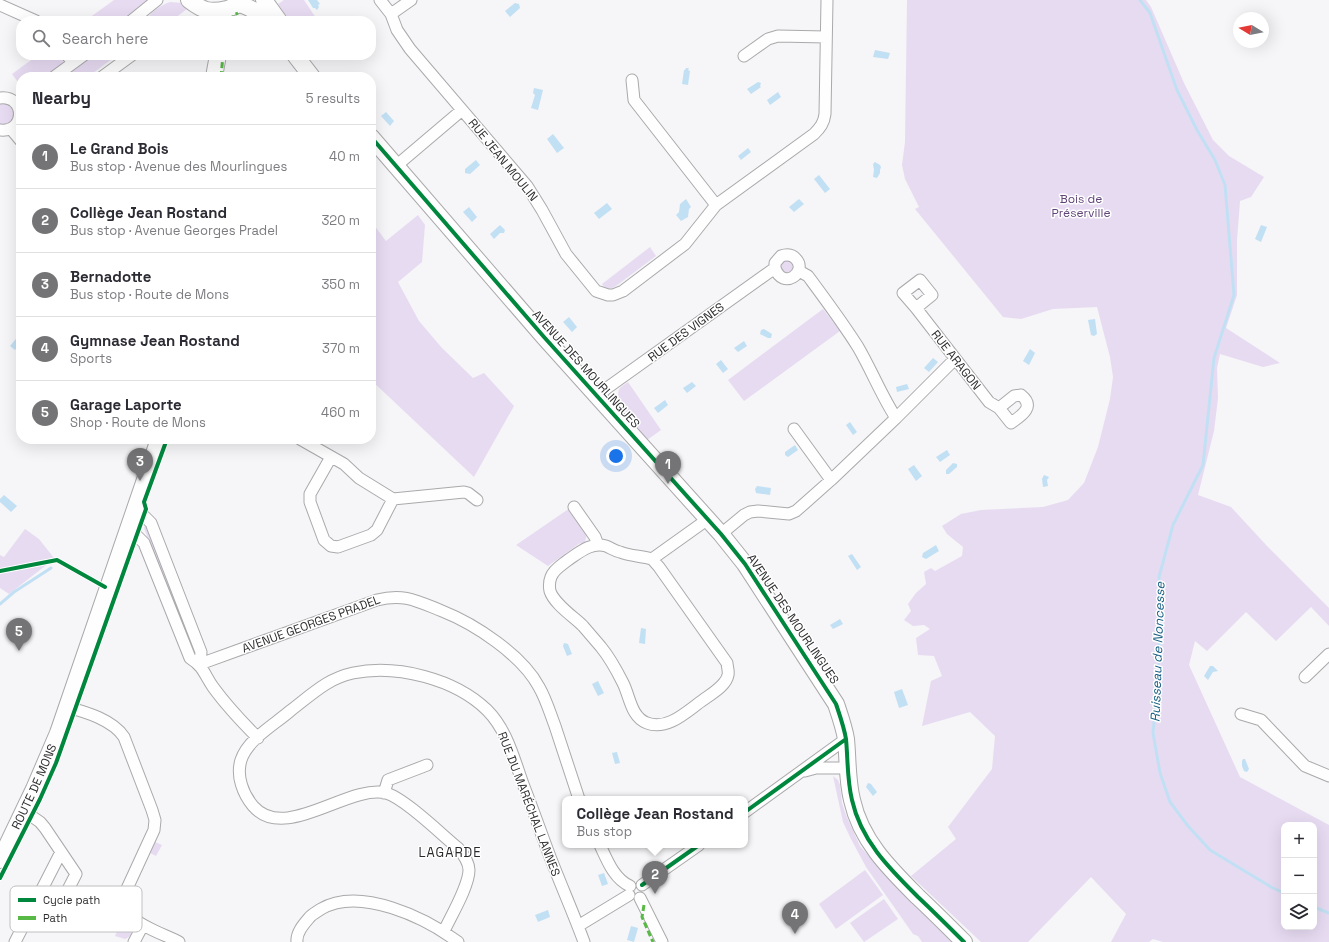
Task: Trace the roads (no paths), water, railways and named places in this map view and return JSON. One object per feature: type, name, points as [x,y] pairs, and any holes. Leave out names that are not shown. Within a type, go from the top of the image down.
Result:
[{"type":"street","points":[[189,0],[206,15],[217,11],[249,7],[263,16]]},
{"type":"street","points":[[264,0],[275,16]]},
{"type":"street","name":"RUE JEAN MOULIN","points":[[380,0],[391,14],[397,30],[410,49],[527,186],[566,254],[596,291],[602,294],[613,295],[622,291],[677,251],[691,237],[716,205],[814,134],[821,127],[825,114],[827,0]]},
{"type":"street","points":[[391,14],[411,0]]},
{"type":"street","points":[[140,16],[158,1]]},
{"type":"street","points":[[0,6],[24,16]]},
{"type":"street","points":[[744,56],[768,39],[778,36],[826,37]]},
{"type":"street","points":[[58,72],[69,60]]},
{"type":"street","points":[[109,72],[125,60]]},
{"type":"street","points":[[210,60],[212,72]]},
{"type":"street","points":[[213,72],[217,60]]},
{"type":"street","points":[[299,60],[308,72]]},
{"type":"street","points":[[309,60],[317,72]]},
{"type":"street","points":[[632,80],[634,100],[716,205]]},
{"type":"street","points":[[0,98],[5,97],[16,101]]},
{"type":"street","points":[[396,166],[462,110]]},
{"type":"street","points":[[16,124],[5,130],[16,138]]},
{"type":"street","name":"AVENUE DES MOURLINGUES","points":[[376,143],[597,397],[722,534],[745,564],[830,692],[836,704],[846,739],[847,768],[850,791],[856,813],[874,850],[895,874],[964,942]]},
{"type":"street","name":"RUE DES VIGNES","points":[[597,397],[775,268],[775,263],[781,256],[790,255],[795,257],[798,261],[799,271],[808,276],[850,334],[896,418]]},
{"type":"street","points":[[775,268],[776,273],[780,277],[786,279],[796,275],[799,271]]},
{"type":"street","name":"RUE ARAGON","points":[[916,308],[989,402],[999,408]]},
{"type":"street","points":[[722,534],[744,515],[750,512],[758,511],[789,514],[796,510],[831,480],[955,359]]},
{"type":"street","points":[[794,429],[831,480]]},
{"type":"street","name":"ROUTE DE MONS","points":[[0,860],[44,768],[67,707],[157,444]]},
{"type":"street","points":[[309,444],[344,464],[359,478],[393,499],[468,492],[477,500]]},
{"type":"street","points":[[331,457],[310,494],[310,502],[324,540],[331,546],[338,547],[371,535],[377,530],[393,499]]},
{"type":"street","points":[[574,507],[595,537],[598,545]]},
{"type":"street","points":[[135,512],[144,516],[151,523],[201,652],[200,664]]},
{"type":"street","points":[[652,559],[708,520]]},
{"type":"street","points":[[127,533],[137,536],[144,543],[190,658],[200,664],[212,686],[238,718],[258,738]]},
{"type":"street","points":[[598,545],[620,552],[652,559],[726,663],[728,674],[725,683],[679,717],[667,724],[656,725],[639,719],[632,708],[624,685],[614,666],[602,648],[557,602],[550,592],[549,583],[556,568],[582,550],[598,545]]},
{"type":"street","name":"AVENUE GEORGES PRADEL","points":[[200,664],[377,600],[397,596],[415,601],[457,617],[472,625],[498,643],[529,672],[539,686],[547,704],[578,796]]},
{"type":"street","points":[[1305,676],[1329,654]]},
{"type":"street","name":"RUE DU MARÉCHAL LANNES","points":[[384,793],[377,792],[362,795],[291,818],[276,818],[265,815],[255,809],[249,801],[241,784],[239,773],[241,761],[247,748],[258,738],[327,683],[340,677],[353,673],[383,671],[421,676],[451,686],[471,697],[487,710],[504,733],[562,889],[584,942]]},
{"type":"street","points":[[67,707],[110,723],[121,732],[127,742],[152,810],[154,830],[128,886]]},
{"type":"street","points":[[1241,714],[1261,720],[1305,766],[1329,776]]},
{"type":"street","points":[[748,810],[846,739]]},
{"type":"street","points":[[427,765],[388,780],[384,793],[397,798],[405,804],[458,848],[467,860],[469,869],[466,883],[444,931]]},
{"type":"street","points":[[801,773],[816,768],[847,768]]},
{"type":"street","points":[[24,811],[40,822],[76,874],[70,886]]},
{"type":"street","points":[[602,848],[613,870],[620,880],[633,893],[662,942]]},
{"type":"street","points":[[578,926],[633,893],[635,883],[642,885],[695,848]]},
{"type":"street","points":[[43,886],[61,852]]},
{"type":"street","points":[[297,942],[301,927],[311,916],[326,906],[346,901],[368,902],[391,907],[444,931],[458,942]]},
{"type":"street","points":[[143,925],[180,942]]},
{"type":"street","points":[[15,942],[20,932]]},
{"type":"street","points":[[134,942],[139,932]]},
{"type":"water","points":[[308,0],[317,0],[320,4],[318,5],[319,7],[317,10],[313,8]]},
{"type":"water","points":[[515,3],[519,4],[520,8],[510,17],[505,11]]},
{"type":"water","points":[[875,50],[890,53],[888,59],[873,57]]},
{"type":"water","points":[[689,68],[688,70],[690,71],[688,85],[682,84],[684,70]]},
{"type":"water","points":[[758,82],[761,83],[761,87],[751,94],[747,89]]},
{"type":"water","points":[[534,88],[543,90],[538,110],[531,108],[535,95],[533,93]]},
{"type":"water","points":[[778,92],[781,97],[770,105],[767,100]]},
{"type":"water","points":[[386,112],[394,121],[390,126],[381,116]]},
{"type":"water","points":[[553,134],[564,148],[557,153],[547,139]]},
{"type":"water","points":[[748,148],[751,152],[741,160],[738,156]]},
{"type":"water","points":[[476,160],[480,165],[470,174],[465,173],[465,169]]},
{"type":"water","points":[[875,162],[881,167],[877,178],[873,177],[873,164]]},
{"type":"water","points":[[819,175],[830,189],[825,193],[814,179]]},
{"type":"water","points":[[686,199],[691,207],[689,209],[688,217],[681,221],[676,215],[679,212],[680,204]]},
{"type":"water","points":[[799,199],[804,204],[794,212],[789,207]]},
{"type":"water","points":[[607,203],[612,209],[599,219],[594,213]]},
{"type":"water","points":[[469,207],[477,217],[472,222],[463,212]]},
{"type":"water","points":[[500,225],[505,230],[504,233],[500,233],[494,239],[490,234]]},
{"type":"water","points":[[1261,225],[1267,227],[1261,242],[1255,239]]},
{"type":"water","points":[[569,317],[577,327],[572,332],[563,322]]},
{"type":"water","points":[[1095,319],[1097,334],[1094,336],[1091,335],[1088,320]]},
{"type":"water","points":[[764,329],[772,334],[771,338],[760,334],[761,330]]},
{"type":"water","points":[[16,339],[16,349],[15,350],[10,346]]},
{"type":"water","points":[[744,341],[747,346],[738,352],[734,348]]},
{"type":"water","points":[[1030,349],[1035,353],[1029,365],[1023,361]]},
{"type":"water","points":[[933,358],[938,362],[929,372],[924,368]]},
{"type":"water","points":[[721,360],[728,369],[723,373],[716,364]]},
{"type":"water","points":[[692,382],[696,386],[687,393],[683,388]]},
{"type":"water","points":[[907,384],[909,389],[897,392],[896,387]]},
{"type":"water","points":[[665,400],[668,405],[658,413],[654,408]]},
{"type":"water","points":[[850,422],[857,432],[853,435],[846,425]]},
{"type":"water","points":[[795,445],[798,450],[788,457],[785,455],[785,452]]},
{"type":"water","points":[[947,450],[950,455],[940,462],[936,457]]},
{"type":"water","points":[[953,463],[957,464],[957,467],[949,474],[946,474],[946,470]]},
{"type":"water","points":[[914,465],[922,476],[916,481],[908,469]]},
{"type":"water","points":[[1044,475],[1049,477],[1047,480],[1048,486],[1043,487],[1042,479]]},
{"type":"water","points":[[757,486],[771,488],[770,495],[756,493],[755,489]]},
{"type":"water","points":[[4,495],[17,506],[11,512],[0,502],[0,499]]},
{"type":"water","points":[[936,545],[939,551],[926,559],[922,557],[923,553]]},
{"type":"water","points":[[852,554],[861,567],[857,570],[848,556]]},
{"type":"water","points":[[840,619],[843,624],[833,629],[830,625]]},
{"type":"water","points":[[641,628],[646,629],[645,644],[639,643]]},
{"type":"water","points":[[564,643],[568,644],[572,654],[567,656],[563,646]]},
{"type":"water","points":[[1210,666],[1213,666],[1218,671],[1213,672],[1208,680],[1204,676]]},
{"type":"water","points":[[598,681],[604,693],[598,696],[592,684]]},
{"type":"water","points":[[902,689],[908,705],[899,708],[894,692]]},
{"type":"water","points":[[617,752],[620,763],[615,764],[612,753]]},
{"type":"water","points":[[1243,759],[1245,759],[1249,769],[1247,772],[1244,771],[1242,766]]},
{"type":"water","points":[[868,783],[871,784],[877,792],[873,796],[866,787]]},
{"type":"water","points":[[604,873],[608,884],[602,886],[598,875]]},
{"type":"water","points":[[548,910],[550,917],[538,922],[535,915]]},
{"type":"water","points":[[631,926],[638,928],[634,942],[627,940]]},
{"type":"waterway","name":"Ruisseau de Noncesse","points":[[1140,0],[1150,13],[1177,90],[1197,130],[1215,160],[1225,185],[1234,295],[1214,358],[1203,465],[1173,525],[1159,577],[1160,622],[1158,679],[1153,733],[1160,773],[1170,802],[1188,826],[1210,850],[1281,892]]},
{"type":"waterway","points":[[0,604],[14,592],[51,568]]},
{"type":"waterway","name":"Ruisseau de Noncesse","points":[[1317,908],[1329,913]]},
{"type":"place","name":"Bernadotte","points":[[140,481]]},
{"type":"place","name":"Le Grand Bois","points":[[668,484]]},
{"type":"place","name":"Garage Laporte","points":[[19,651]]},
{"type":"place","name":"Collège Jean Rostand","points":[[655,894]]},
{"type":"place","name":"Gymnase Jean Rostand","points":[[795,934]]},
{"type":"district","name":"LAGARDE","points":[[450,852]]},
{"type":"park label","name":"Bois de Préserville","points":[[1081,206]]}]
